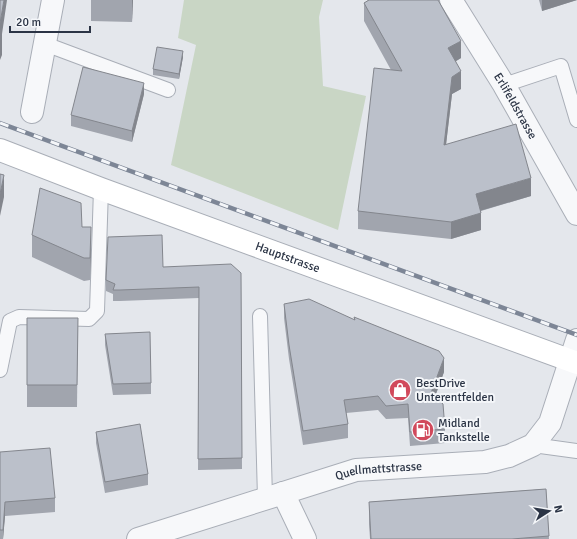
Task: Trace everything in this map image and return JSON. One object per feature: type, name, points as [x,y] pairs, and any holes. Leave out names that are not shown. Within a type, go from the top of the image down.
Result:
[{"type":"main road","name":"Hauptstrasse","points":[[0,150],[101,189],[575,354]]},
{"type":"street","points":[[32,112],[53,0]]},
{"type":"street","name":"Erlifeldstrasse","points":[[451,0],[504,85],[577,214]]},
{"type":"street","name":"Quellmattstrasse","points":[[138,539],[356,470],[485,462],[509,456],[533,445],[550,423],[575,354]]},
{"type":"street","points":[[274,496],[306,539]]},
{"type":"lane","points":[[45,44],[168,90]]},
{"type":"lane","points":[[504,85],[561,66],[577,120]]},
{"type":"lane","points":[[0,370],[10,321],[19,317],[89,319],[97,311],[101,189]]},
{"type":"lane","points":[[260,316],[274,496]]},
{"type":"lane","points":[[533,445],[577,451]]},
{"type":"green space","points":[[184,0],[323,0],[319,17],[323,86],[366,96],[338,230],[171,165],[196,45],[178,38]]},
{"type":"building","points":[[0,0],[4,0],[0,23]]},
{"type":"building","points":[[369,0],[438,0],[461,41],[448,48],[461,71],[452,77],[444,145],[516,124],[531,178],[476,194],[481,213],[451,222],[358,211],[374,68],[402,71],[364,3]]},
{"type":"building","points":[[157,47],[183,51],[179,74],[153,69]]},
{"type":"building","points":[[83,67],[144,83],[132,131],[71,115]]},
{"type":"building","points":[[0,174],[4,175],[0,194]]},
{"type":"building","points":[[40,188],[81,203],[82,227],[91,227],[90,258],[84,258],[32,235]]},
{"type":"building","points":[[162,235],[163,267],[231,264],[241,273],[242,458],[198,459],[199,287],[113,290],[115,284],[106,280],[108,237]]},
{"type":"building","points":[[309,299],[355,320],[354,317],[439,351],[444,358],[431,393],[443,404],[445,429],[410,432],[408,404],[386,406],[378,396],[344,400],[348,424],[303,431],[284,304]]},
{"type":"building","points":[[27,318],[78,318],[77,385],[27,385]]},
{"type":"building","points":[[150,332],[151,383],[113,384],[105,334]]},
{"type":"building","points":[[140,424],[148,474],[105,482],[96,432]]},
{"type":"building","points":[[50,448],[55,498],[5,502],[3,530],[0,530],[0,452]]},
{"type":"building","points":[[546,489],[549,536],[512,539],[371,539],[369,502]]},
{"type":"railway","points":[[0,123],[577,335]]},
{"type":"place","name":"BestDrive Unterentfelden","points":[[400,390]]},
{"type":"place","name":"Midland Tankstelle","points":[[423,430]]}]
